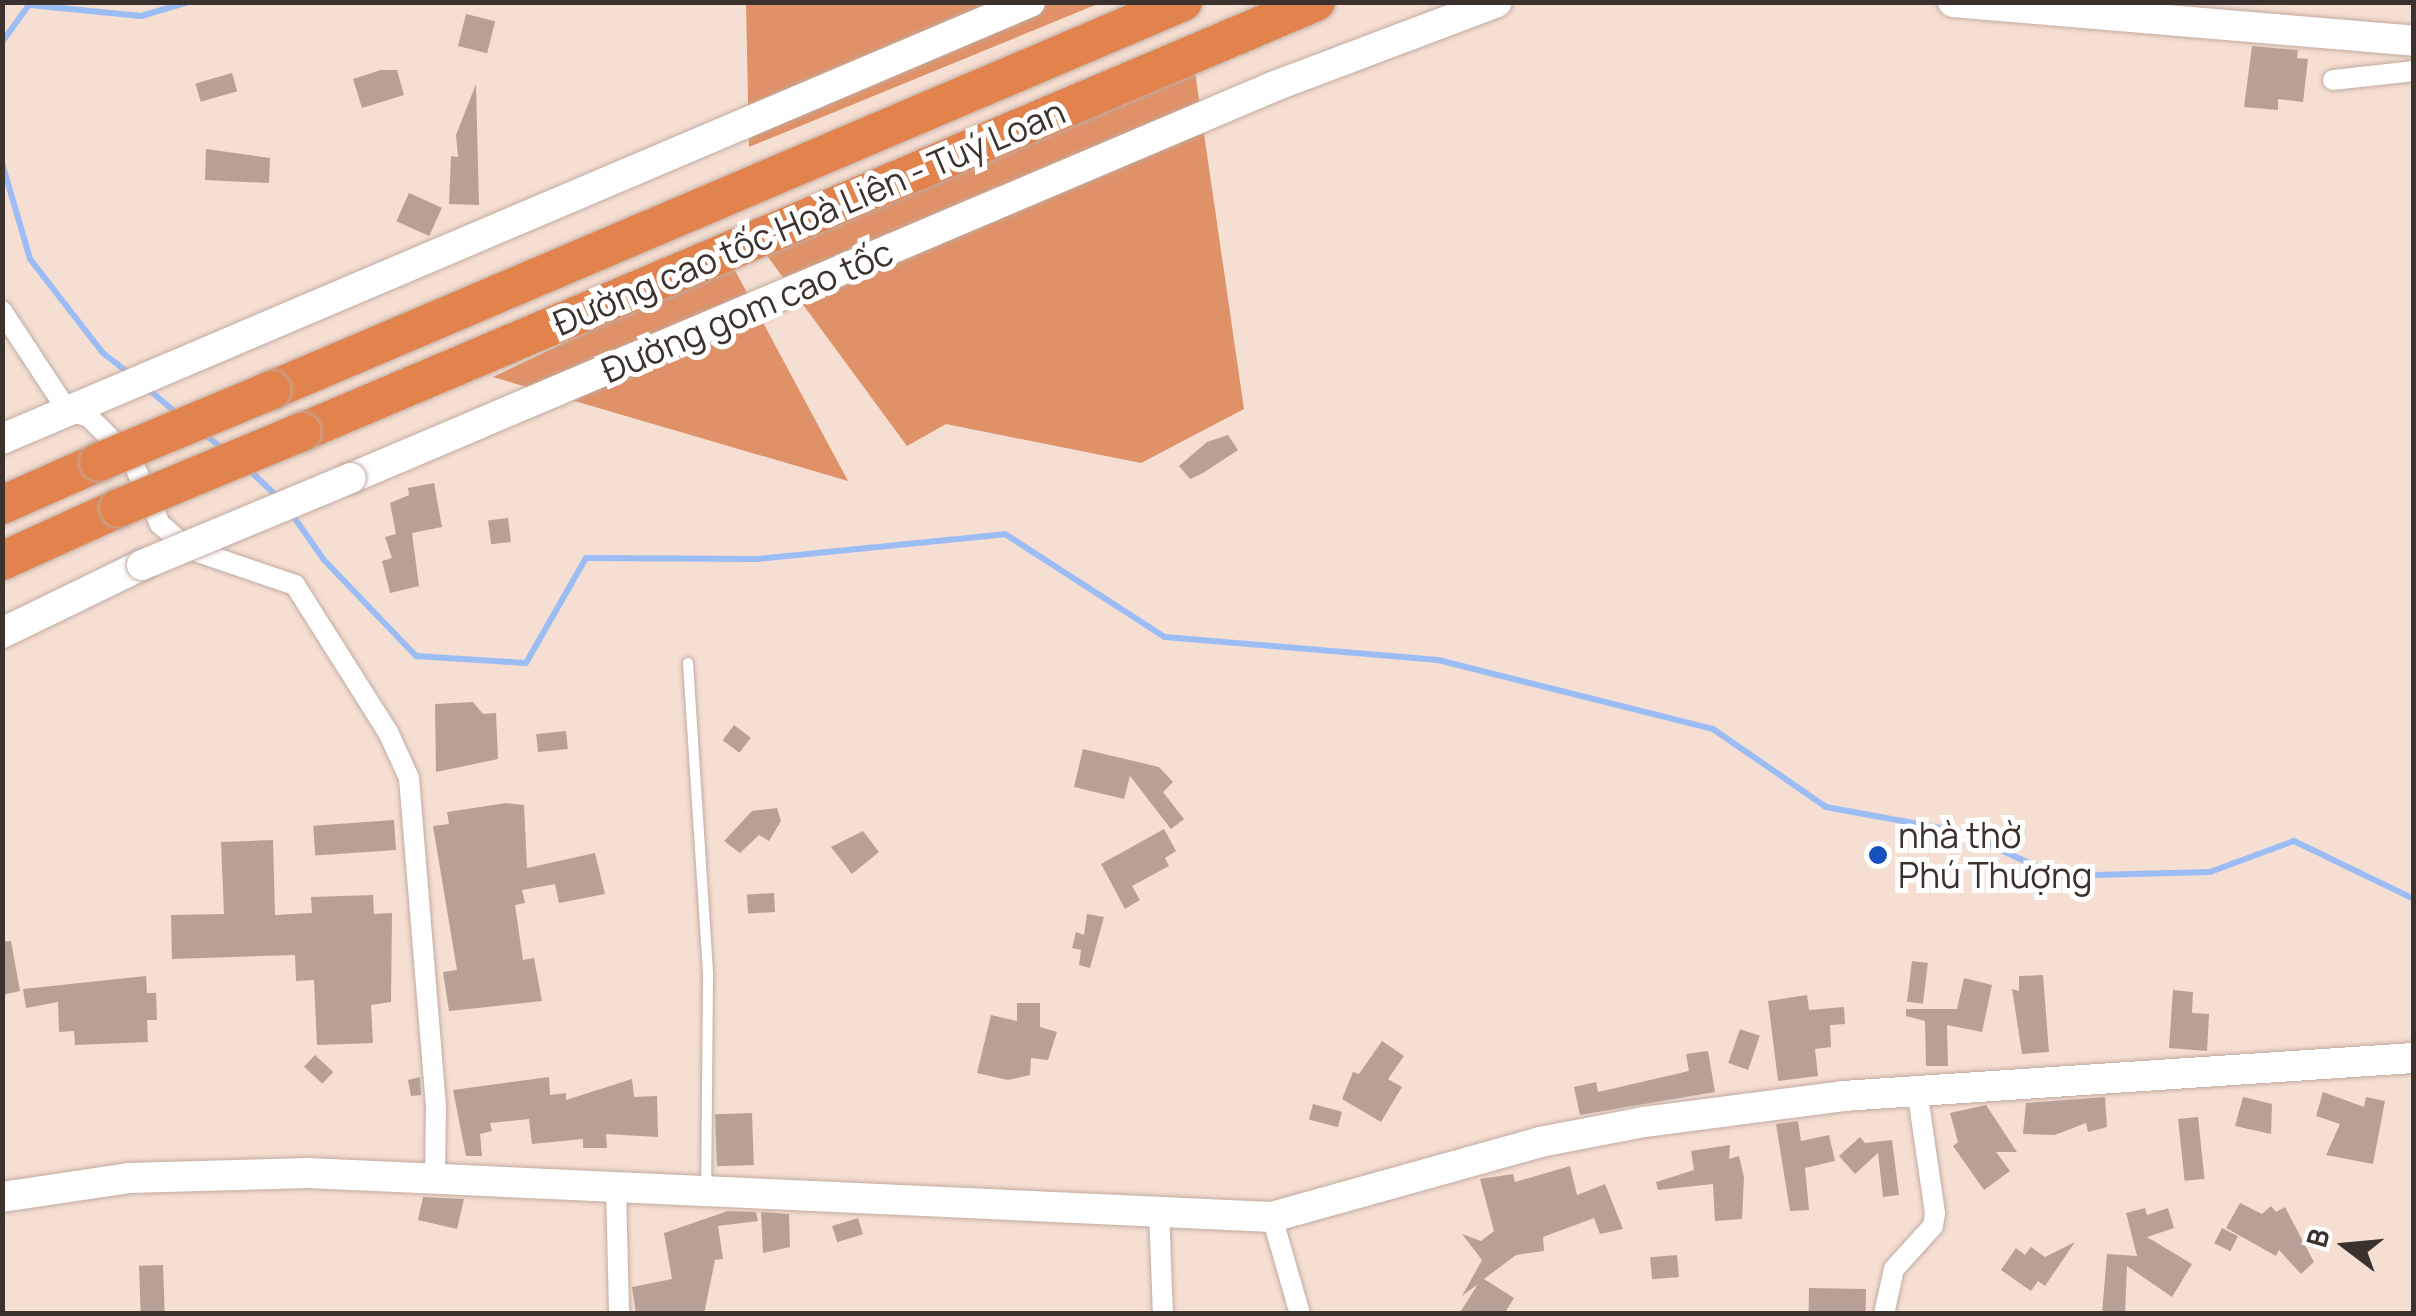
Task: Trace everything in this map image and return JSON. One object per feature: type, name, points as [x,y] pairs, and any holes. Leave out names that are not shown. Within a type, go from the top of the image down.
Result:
[{"type":"highway","name":"Đường cao tốc Hoà Liên - Tuý Loan","points":[[2,505],[1183,2]]},
{"type":"highway","name":"Đường cao tốc Hoà Liên - Tuý Loan","points":[[2,560],[1316,2]]},
{"type":"main road","points":[[2,439],[1030,2]]},
{"type":"main road","name":"Đường gom cao tốc","points":[[2,633],[142,565],[1275,86],[1497,2]]},
{"type":"main road","points":[[1953,2],[2414,41]]},
{"type":"main road","points":[[2,1196],[129,1178],[308,1173],[1272,1217],[1540,1142],[1626,1125],[1917,1090],[2414,1058]]},
{"type":"street","points":[[2333,80],[2414,71]]},
{"type":"street","points":[[2,311],[72,407],[89,417],[132,460],[160,524],[189,550],[295,585],[388,732],[410,778],[436,1106],[435,1180]]},
{"type":"street","points":[[1884,1314],[1894,1269],[1933,1226],[1917,1090]]},
{"type":"street","points":[[616,1187],[619,1314]]},
{"type":"street","points":[[1159,1212],[1163,1314]]},
{"type":"street","points":[[1272,1217],[1300,1314]]},
{"type":"lane","points":[[688,664],[708,976],[706,1191]]},
{"type":"shaded area","points":[[746,2],[1100,3],[749,147]]},
{"type":"shaded area","points":[[1194,65],[1244,409],[1141,463],[946,424],[907,446],[757,242]]},
{"type":"shaded area","points":[[731,263],[848,481],[493,377]]},
{"type":"building","points":[[466,14],[495,21],[487,53],[458,46]]},
{"type":"building","points":[[2252,46],[2298,50],[2297,58],[2308,59],[2303,102],[2278,99],[2278,110],[2244,107]]},
{"type":"building","points":[[381,70],[397,70],[404,95],[362,108],[353,79]]},
{"type":"building","points":[[232,73],[237,91],[201,102],[195,83]]},
{"type":"building","points":[[476,84],[479,205],[449,204],[451,156],[458,157],[456,135]]},
{"type":"building","points":[[206,149],[270,158],[269,183],[205,180]]},
{"type":"building","points":[[409,193],[442,208],[429,236],[396,221]]},
{"type":"building","points":[[1228,435],[1238,450],[1190,479],[1179,466],[1207,442]]},
{"type":"building","points":[[434,483],[442,527],[412,533],[419,586],[390,593],[382,561],[392,558],[385,537],[396,534],[390,503],[409,495],[408,488]]},
{"type":"building","points":[[508,518],[511,542],[491,544],[488,520]]},
{"type":"building","points":[[473,702],[483,714],[496,713],[498,759],[436,772],[435,704]]},
{"type":"building","points":[[734,725],[751,738],[739,753],[723,740]]},
{"type":"building","points":[[566,731],[568,749],[538,752],[536,734]]},
{"type":"building","points":[[1083,749],[1159,767],[1173,782],[1163,792],[1184,819],[1171,829],[1130,776],[1124,799],[1074,787]]},
{"type":"building","points":[[506,803],[524,805],[527,868],[595,853],[605,894],[559,903],[555,884],[522,890],[525,903],[515,905],[523,960],[534,958],[542,1001],[449,1011],[443,972],[457,970],[433,826],[449,824],[447,812]]},
{"type":"building","points":[[777,808],[781,821],[769,841],[759,835],[740,853],[724,841],[752,811]]},
{"type":"building","points":[[394,820],[396,850],[315,856],[313,826]]},
{"type":"building","points":[[1164,829],[1176,851],[1165,858],[1169,866],[1132,886],[1140,900],[1125,909],[1101,864]]},
{"type":"building","points":[[863,831],[879,852],[852,874],[831,847]]},
{"type":"building","points":[[273,840],[275,915],[312,913],[311,897],[373,895],[374,914],[392,913],[391,1002],[371,1005],[373,1043],[317,1045],[314,980],[296,981],[295,955],[172,959],[171,915],[224,914],[221,842]]},
{"type":"building","points":[[774,893],[775,912],[748,913],[747,894]]},
{"type":"building","points":[[1087,914],[1104,917],[1090,968],[1079,965],[1081,950],[1072,948],[1076,932],[1084,935]]},
{"type":"building","points":[[11,941],[20,991],[2,995],[2,942]]},
{"type":"building","points":[[1912,961],[1928,963],[1923,1004],[1907,1002]]},
{"type":"building","points":[[2043,975],[2049,1052],[2022,1054],[2012,989],[2019,991],[2019,976]]},
{"type":"building","points":[[146,976],[147,993],[156,993],[157,1020],[147,1020],[148,1042],[75,1045],[74,1031],[59,1032],[58,1002],[26,1008],[23,989]]},
{"type":"building","points":[[1964,978],[1992,985],[1982,1032],[1947,1025],[1948,1066],[1926,1066],[1925,1021],[1906,1016],[1906,1009],[1957,1009]]},
{"type":"building","points":[[2173,990],[2193,992],[2192,1013],[2209,1014],[2207,1051],[2169,1048]]},
{"type":"building","points":[[1807,995],[1809,1010],[1844,1007],[1845,1024],[1830,1025],[1831,1047],[1815,1049],[1818,1076],[1778,1081],[1768,1001]]},
{"type":"building","points":[[1017,1003],[1040,1003],[1040,1027],[1057,1032],[1048,1060],[1031,1058],[1030,1075],[1008,1080],[977,1073],[991,1015],[1017,1021]]},
{"type":"building","points":[[1740,1029],[1760,1036],[1748,1070],[1728,1063]]},
{"type":"building","points":[[1382,1041],[1404,1056],[1388,1079],[1402,1087],[1381,1122],[1342,1099],[1353,1072],[1359,1074]]},
{"type":"building","points":[[1708,1051],[1715,1092],[1580,1115],[1574,1087],[1596,1082],[1598,1092],[1689,1071],[1686,1054]]},
{"type":"building","points":[[315,1055],[333,1072],[322,1084],[304,1067]]},
{"type":"building","points":[[420,1077],[421,1095],[411,1096],[408,1080]]},
{"type":"building","points":[[549,1077],[550,1095],[566,1093],[566,1100],[632,1079],[634,1097],[657,1096],[658,1137],[606,1134],[607,1148],[583,1148],[583,1139],[532,1144],[529,1119],[490,1123],[492,1131],[480,1134],[482,1156],[466,1156],[453,1090]]},
{"type":"building","points":[[2323,1092],[2364,1107],[2366,1097],[2385,1101],[2373,1164],[2326,1155],[2340,1124],[2316,1116]]},
{"type":"building","points":[[2105,1097],[2107,1127],[2088,1132],[2086,1123],[2055,1135],[2023,1134],[2026,1103]]},
{"type":"building","points":[[2243,1097],[2272,1104],[2271,1134],[2235,1126]]},
{"type":"building","points":[[1313,1104],[1342,1112],[1338,1127],[1309,1119]]},
{"type":"building","points":[[1986,1105],[2017,1152],[1996,1152],[2010,1171],[1984,1190],[1953,1146],[1958,1142],[1950,1113]]},
{"type":"building","points":[[752,1113],[754,1165],[717,1166],[715,1114]]},
{"type":"building","points":[[2198,1117],[2204,1179],[2185,1181],[2178,1119]]},
{"type":"building","points":[[1798,1121],[1801,1141],[1829,1135],[1835,1161],[1805,1168],[1809,1210],[1790,1211],[1776,1124]]},
{"type":"building","points":[[1860,1137],[1865,1143],[1892,1140],[1899,1195],[1883,1197],[1878,1153],[1855,1174],[1839,1156]]},
{"type":"building","points":[[1730,1145],[1729,1159],[1739,1156],[1744,1177],[1742,1219],[1715,1221],[1713,1184],[1658,1190],[1656,1182],[1694,1170],[1691,1151]]},
{"type":"building","points":[[1570,1166],[1577,1195],[1605,1184],[1623,1229],[1600,1234],[1594,1218],[1543,1237],[1544,1251],[1516,1255],[1484,1279],[1514,1298],[1504,1314],[1459,1314],[1478,1284],[1462,1296],[1482,1260],[1462,1234],[1481,1241],[1494,1231],[1480,1179],[1513,1174],[1515,1182]]},
{"type":"building","points":[[423,1197],[464,1199],[457,1229],[418,1220]]},
{"type":"building","points":[[2240,1203],[2262,1214],[2271,1206],[2276,1212],[2285,1207],[2314,1262],[2301,1274],[2279,1250],[2276,1256],[2226,1228]]},
{"type":"building","points":[[2145,1208],[2147,1215],[2168,1208],[2174,1228],[2147,1237],[2192,1264],[2172,1297],[2127,1266],[2125,1314],[2102,1314],[2107,1254],[2137,1256],[2126,1213]]},
{"type":"building","points":[[728,1211],[756,1212],[758,1221],[718,1226],[723,1259],[715,1260],[704,1314],[636,1314],[632,1287],[672,1279],[664,1233]]},
{"type":"building","points":[[761,1212],[789,1214],[790,1247],[763,1253]]},
{"type":"building","points":[[858,1218],[863,1234],[837,1242],[832,1226]]},
{"type":"building","points":[[2222,1228],[2238,1236],[2230,1251],[2214,1243]]},
{"type":"building","points":[[2075,1242],[2045,1286],[2038,1281],[2031,1291],[2001,1270],[2016,1248],[2025,1255],[2031,1247],[2045,1257]]},
{"type":"building","points":[[1677,1255],[1679,1277],[1652,1279],[1650,1257]]},
{"type":"building","points":[[163,1265],[165,1314],[141,1314],[139,1266]]},
{"type":"building","points":[[1809,1288],[1866,1289],[1866,1312],[1809,1311]]},
{"type":"waterway","points":[[2,42],[29,5],[141,16],[189,2]]},
{"type":"waterway","points":[[2,163],[30,259],[103,353],[131,375]]},
{"type":"waterway","points":[[148,389],[177,413]]},
{"type":"waterway","points":[[203,433],[224,450]]},
{"type":"waterway","points":[[249,470],[280,499]]},
{"type":"waterway","points":[[291,513],[324,560],[416,656],[526,663],[586,558],[756,559],[1005,534],[1165,637],[1438,660],[1713,729],[1826,807],[1962,832],[2057,876],[2210,872],[2294,841],[2414,899]]},
{"type":"place","name":"nhà thờ Phú Thượng","points":[[1878,855]]}]
